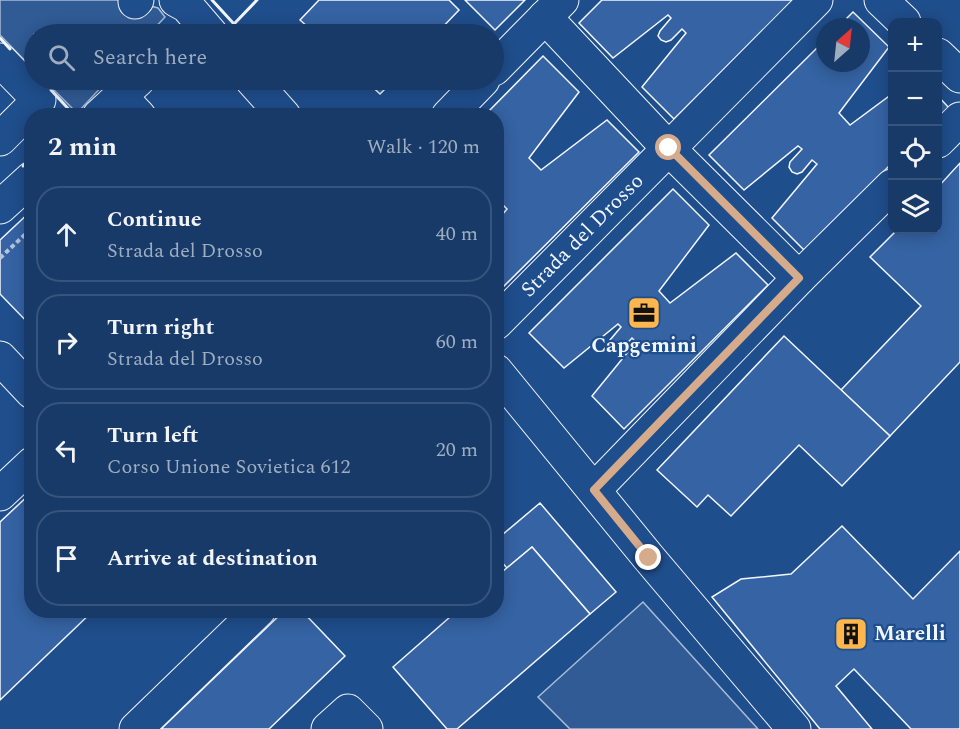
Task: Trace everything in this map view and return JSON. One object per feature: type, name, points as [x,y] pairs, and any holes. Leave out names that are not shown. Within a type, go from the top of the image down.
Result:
[{"type":"street","points":[[176,0],[187,6],[196,24]]},
{"type":"street","name":"Strada del Drosso","points":[[504,315],[816,0]]},
{"type":"street","points":[[881,0],[900,18]]},
{"type":"street","points":[[504,59],[554,9],[669,148],[799,278]]},
{"type":"street","points":[[942,59],[960,76]]},
{"type":"street","points":[[0,60],[24,85]]},
{"type":"street","points":[[29,90],[39,100],[31,108]]},
{"type":"street","points":[[261,90],[277,108]]},
{"type":"street","points":[[456,108],[473,90]]},
{"type":"street","points":[[0,139],[24,115]]},
{"type":"street","points":[[942,137],[960,119]]},
{"type":"street","points":[[0,207],[24,185]]},
{"type":"street","points":[[594,490],[799,278],[888,190]]},
{"type":"street","points":[[0,357],[24,384]]},
{"type":"street","points":[[504,384],[794,729]]},
{"type":"street","points":[[0,494],[24,472]]},
{"type":"street","points":[[135,729],[251,618]]},
{"type":"street","points":[[328,729],[348,711],[366,729]]},
{"type":"path","points":[[0,258],[24,236]]},
{"type":"shaded area","points":[[0,0],[129,0],[158,8],[165,17],[158,24],[24,24],[24,60],[0,35]]},
{"type":"shaded area","points":[[54,90],[99,90],[82,108],[72,108]]},
{"type":"shaded area","points":[[643,602],[758,729],[570,729],[538,697]]},
{"type":"building","points":[[319,0],[449,0],[459,10],[446,24],[305,24],[300,20]]},
{"type":"building","points":[[465,0],[525,0],[501,24],[489,24]]},
{"type":"building","points":[[602,0],[794,0],[674,119],[642,87],[686,33],[682,29],[671,40],[666,42],[661,40],[658,36],[671,18],[668,15],[613,58],[579,23]]},
{"type":"building","points":[[853,12],[859,18],[847,18]]},
{"type":"building","points":[[870,29],[888,46],[888,48],[839,113],[850,125],[888,97],[888,167],[805,251],[772,218],[817,164],[812,160],[802,172],[797,174],[792,172],[789,167],[790,162],[802,149],[798,146],[744,190],[709,155],[816,49],[816,72],[870,72]]},
{"type":"building","points":[[543,56],[579,92],[529,158],[541,170],[607,120],[639,152],[504,286],[504,213],[507,209],[504,206],[504,108],[492,108]]},
{"type":"building","points":[[942,100],[949,108],[942,115]]},
{"type":"building","points":[[960,163],[960,362],[890,436],[841,390],[921,306],[870,257],[893,234],[942,234],[942,183]]},
{"type":"building","name":"Capgemini","points":[[673,189],[709,225],[659,291],[670,303],[736,253],[768,285],[624,429],[592,396],[636,342],[632,338],[621,350],[611,350],[608,345],[621,327],[618,324],[564,368],[529,333]]},
{"type":"building","points":[[24,218],[24,319],[0,294],[0,240]]},
{"type":"building","points":[[784,336],[890,436],[842,486],[799,445],[731,516],[708,495],[697,507],[657,470]]},
{"type":"building","points":[[24,500],[24,618],[86,618],[0,700],[0,522]]},
{"type":"building","points":[[540,503],[616,592],[590,614],[532,547],[507,568],[504,565],[504,533]]},
{"type":"building","name":"Marelli","points":[[842,526],[913,599],[960,551],[960,729],[911,729],[854,669],[836,686],[872,729],[820,729],[712,597],[741,579],[791,574]]},
{"type":"building","points":[[532,547],[590,614],[457,729],[447,729],[393,667],[449,618],[504,618],[504,570]]},
{"type":"building","points":[[277,618],[309,618],[345,656],[269,729],[161,729]]},
{"type":"wall","points":[[212,0],[234,24],[257,0]]},
{"type":"wall","points":[[0,38],[10,49]]},
{"type":"wall","points":[[51,90],[68,108]]},
{"type":"place","name":"Capgemini","points":[[644,313]]},
{"type":"place","name":"Marelli","points":[[851,634]]},
{"type":"route","points":[[649,558],[594,490],[799,278],[669,148]]}]
